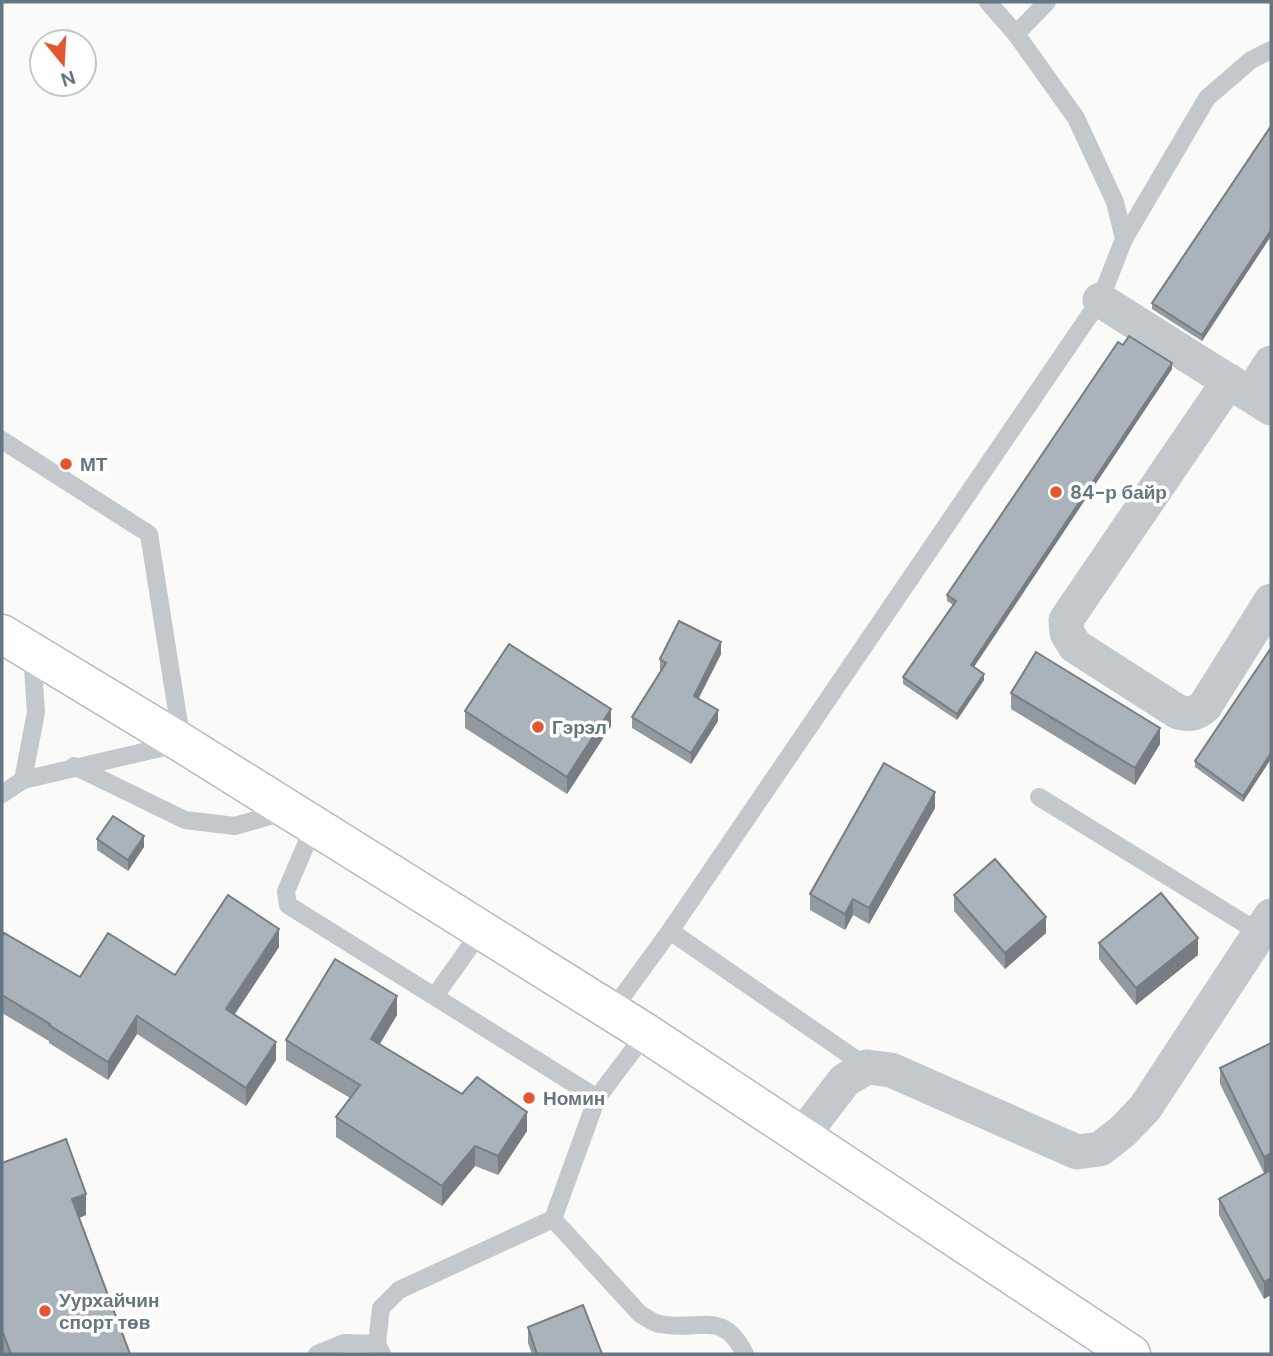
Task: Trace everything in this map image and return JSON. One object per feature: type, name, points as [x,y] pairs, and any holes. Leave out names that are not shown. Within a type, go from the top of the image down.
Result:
[{"type":"main road","points":[[17,643],[646,1033],[1131,1354]]},
{"type":"street","points":[[1100,300],[1250,394]]},
{"type":"street","points":[[1271,363],[1250,394],[1066,620],[1067,633],[1075,646],[1178,712],[1189,715],[1205,706],[1271,601]]},
{"type":"street","points":[[802,1136],[845,1080],[867,1068],[891,1070],[1077,1152],[1100,1149],[1123,1132],[1145,1108],[1266,925]]},
{"type":"lane","points":[[988,2],[1016,34],[1076,118],[1115,202],[1124,239]]},
{"type":"lane","points":[[1016,34],[1048,2]]},
{"type":"lane","points":[[611,1012],[670,931],[1100,300],[1124,239],[1207,98],[1251,60],[1271,50]]},
{"type":"lane","points":[[2,440],[149,534],[182,743],[23,780],[2,794]]},
{"type":"lane","points":[[17,643],[36,712],[23,780]]},
{"type":"lane","points":[[74,766],[185,820],[235,826],[301,818],[286,891],[288,905],[597,1098]]},
{"type":"lane","points":[[1039,797],[1266,925]]},
{"type":"lane","points":[[670,931],[867,1068]]},
{"type":"lane","points":[[435,996],[481,932]]},
{"type":"lane","points":[[317,1354],[344,1343],[379,1349],[382,1308],[399,1290],[553,1219],[597,1098],[646,1033]]},
{"type":"lane","points":[[553,1219],[640,1314],[658,1324],[719,1325],[733,1334],[745,1354]]},
{"type":"building","points":[[1271,126],[1271,230],[1202,335],[1152,303]]},
{"type":"building","name":"84-р байр","points":[[1129,336],[1172,363],[971,665],[984,674],[957,714],[903,677],[956,601],[947,595],[1118,342],[1123,345]]},
{"type":"building","points":[[679,621],[721,642],[694,696],[718,710],[691,753],[632,717],[666,663],[660,659]]},
{"type":"building","name":"Гэрэл","points":[[509,644],[611,709],[567,777],[465,711]]},
{"type":"building","points":[[1271,648],[1271,753],[1243,796],[1195,761]]},
{"type":"building","points":[[1036,652],[1160,728],[1135,768],[1011,693]]},
{"type":"building","points":[[884,763],[935,792],[869,908],[853,899],[845,914],[810,894]]},
{"type":"building","points":[[113,816],[144,836],[128,860],[97,839]]},
{"type":"building","points":[[995,859],[1046,917],[1005,953],[954,895]]},
{"type":"building","points":[[1161,893],[1198,938],[1136,988],[1099,943]]},
{"type":"building","points":[[228,895],[279,929],[226,1009],[276,1042],[246,1088],[137,1016],[108,1062],[2,995],[4,933],[80,977],[108,933],[175,975]]},
{"type":"building","points":[[335,959],[397,996],[371,1039],[462,1094],[477,1077],[527,1112],[498,1156],[475,1146],[442,1186],[336,1117],[360,1085],[286,1040]]},
{"type":"building","points":[[1271,1043],[1271,1153],[1264,1157],[1220,1068]]},
{"type":"building","points":[[66,1139],[86,1194],[72,1199],[130,1354],[11,1354],[2,1330],[2,1163]]},
{"type":"building","points":[[1271,1170],[1271,1278],[1264,1282],[1219,1199]]},
{"type":"building","points":[[583,1305],[602,1354],[537,1354],[528,1327]]},
{"type":"place","name":"МТ","points":[[66,464]]},
{"type":"place","name":"84-р байр","points":[[1056,492]]},
{"type":"place","name":"Гэрэл","points":[[538,727]]},
{"type":"place","name":"Номин","points":[[529,1098]]},
{"type":"place","name":"Уурхайчин спорт төв","points":[[45,1311]]}]
